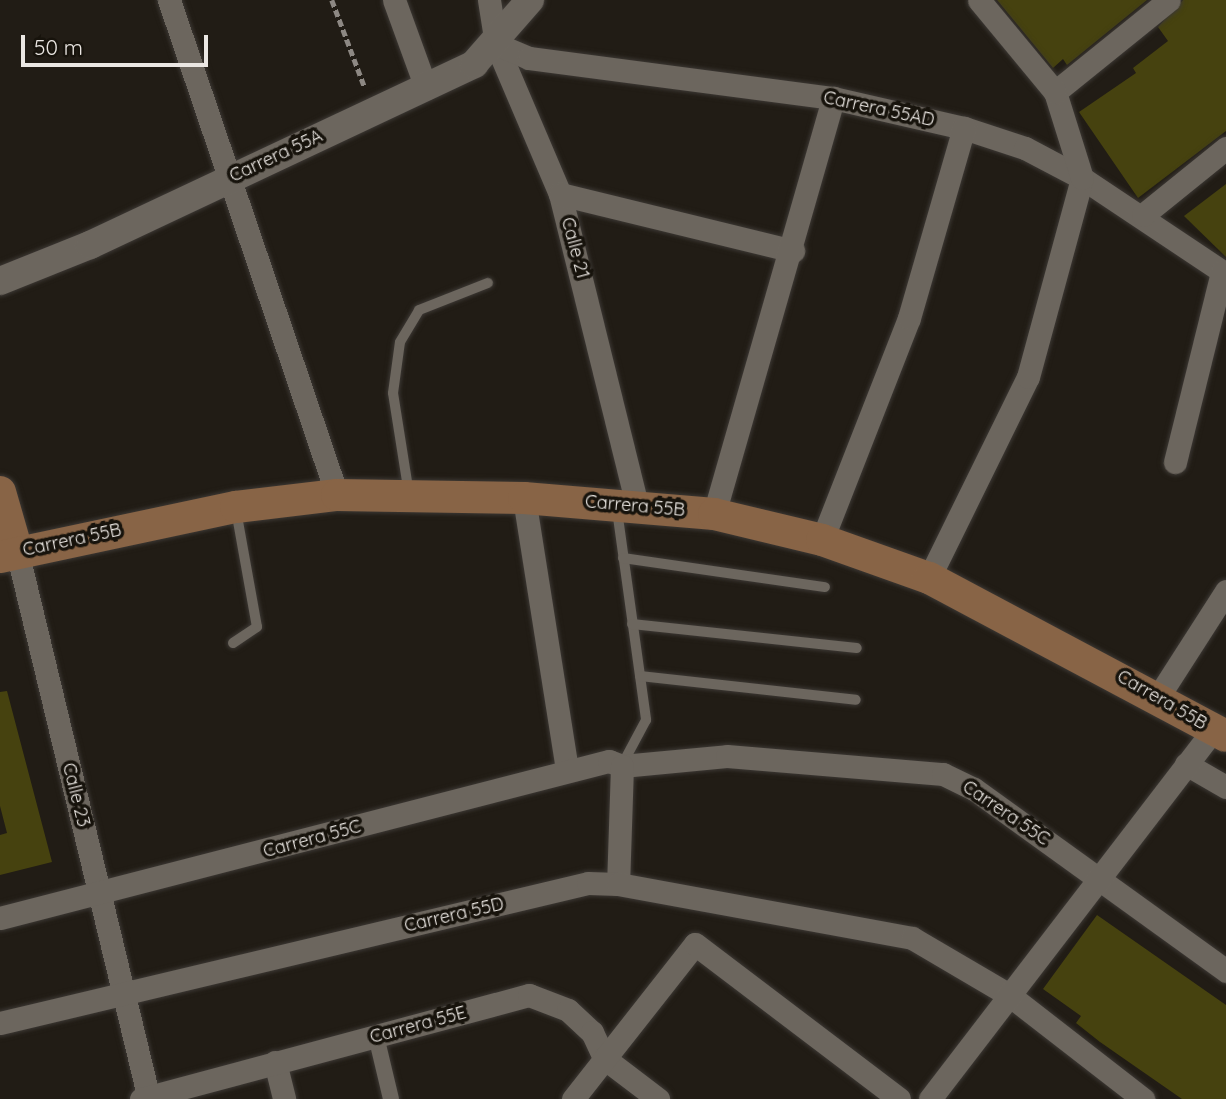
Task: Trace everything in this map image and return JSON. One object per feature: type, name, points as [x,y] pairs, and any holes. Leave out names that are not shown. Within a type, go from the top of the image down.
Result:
[{"type":"main road","name":"Calle 23","points":[[0,492],[8,554]]},
{"type":"main road","name":"Carrera 55B","points":[[8,554],[236,507],[337,495],[409,494],[524,498],[627,504],[714,514],[822,540],[929,578],[1158,696],[1220,733]]},
{"type":"street","points":[[169,0],[337,495]]},
{"type":"street","points":[[394,0],[426,88]]},
{"type":"street","name":"Calle 21","points":[[489,0],[496,44],[560,194],[633,470],[627,504]]},
{"type":"street","name":"Carrera 55A","points":[[0,281],[474,64],[496,44],[530,0]]},
{"type":"street","points":[[929,578],[1028,377],[1082,178],[1055,92],[979,0]]},
{"type":"street","points":[[1055,92],[1169,0]]},
{"type":"street","name":"Carrera 55AD","points":[[496,44],[529,58],[833,98],[964,128],[1025,148],[1082,178],[1143,215],[1224,273]]},
{"type":"street","points":[[714,514],[793,251],[833,98]]},
{"type":"street","points":[[822,540],[909,318],[964,128]]},
{"type":"street","points":[[1143,215],[1226,148]]},
{"type":"street","points":[[560,194],[793,251]]},
{"type":"street","points":[[1175,462],[1224,273]]},
{"type":"street","points":[[524,498],[567,769]]},
{"type":"street","name":"Calle 23","points":[[8,554],[99,892],[146,1098]]},
{"type":"street","points":[[1158,696],[1226,591]]},
{"type":"street","points":[[930,1099],[1096,875],[1186,764],[1220,733]]},
{"type":"street","name":"Carrera 55C","points":[[0,918],[567,769],[608,761],[622,766],[727,756],[943,774],[974,789],[1226,971]]},
{"type":"street","points":[[1186,764],[1226,787]]},
{"type":"street","points":[[618,884],[622,766]]},
{"type":"street","name":"Carrera 55D","points":[[0,1023],[588,883],[618,884],[912,938],[1009,995]]},
{"type":"street","points":[[573,1099],[695,944],[899,1099]]},
{"type":"street","name":"Carrera 55E","points":[[146,1098],[529,995],[568,1010],[592,1032],[604,1058],[658,1099]]},
{"type":"street","points":[[1009,995],[1143,1099]]},
{"type":"street","points":[[376,1036],[391,1099]]},
{"type":"street","points":[[275,1062],[284,1099]]},
{"type":"lane","points":[[409,494],[393,393],[400,342],[419,310],[488,283]]},
{"type":"lane","points":[[622,766],[646,720],[623,558],[627,504]]},
{"type":"lane","points":[[233,643],[257,627],[236,507]]},
{"type":"lane","points":[[623,558],[825,587]]},
{"type":"lane","points":[[632,624],[857,648]]},
{"type":"lane","points":[[639,676],[856,700]]},
{"type":"path","points":[[332,0],[374,111]]},
{"type":"building","points":[[997,0],[1147,0],[1067,65],[1063,59],[1053,68]]},
{"type":"building","points":[[1183,0],[1226,0],[1226,131],[1138,198],[1079,112],[1136,73],[1133,68],[1168,41],[1158,27]]},
{"type":"building","points":[[1226,184],[1226,257],[1184,216]]},
{"type":"building","points":[[7,691],[52,862],[0,875],[0,835],[7,833],[0,806],[0,692]]},
{"type":"building","points":[[1097,915],[1226,1005],[1226,1099],[1182,1099],[1100,1042],[1076,1023],[1081,1016],[1043,989]]}]
